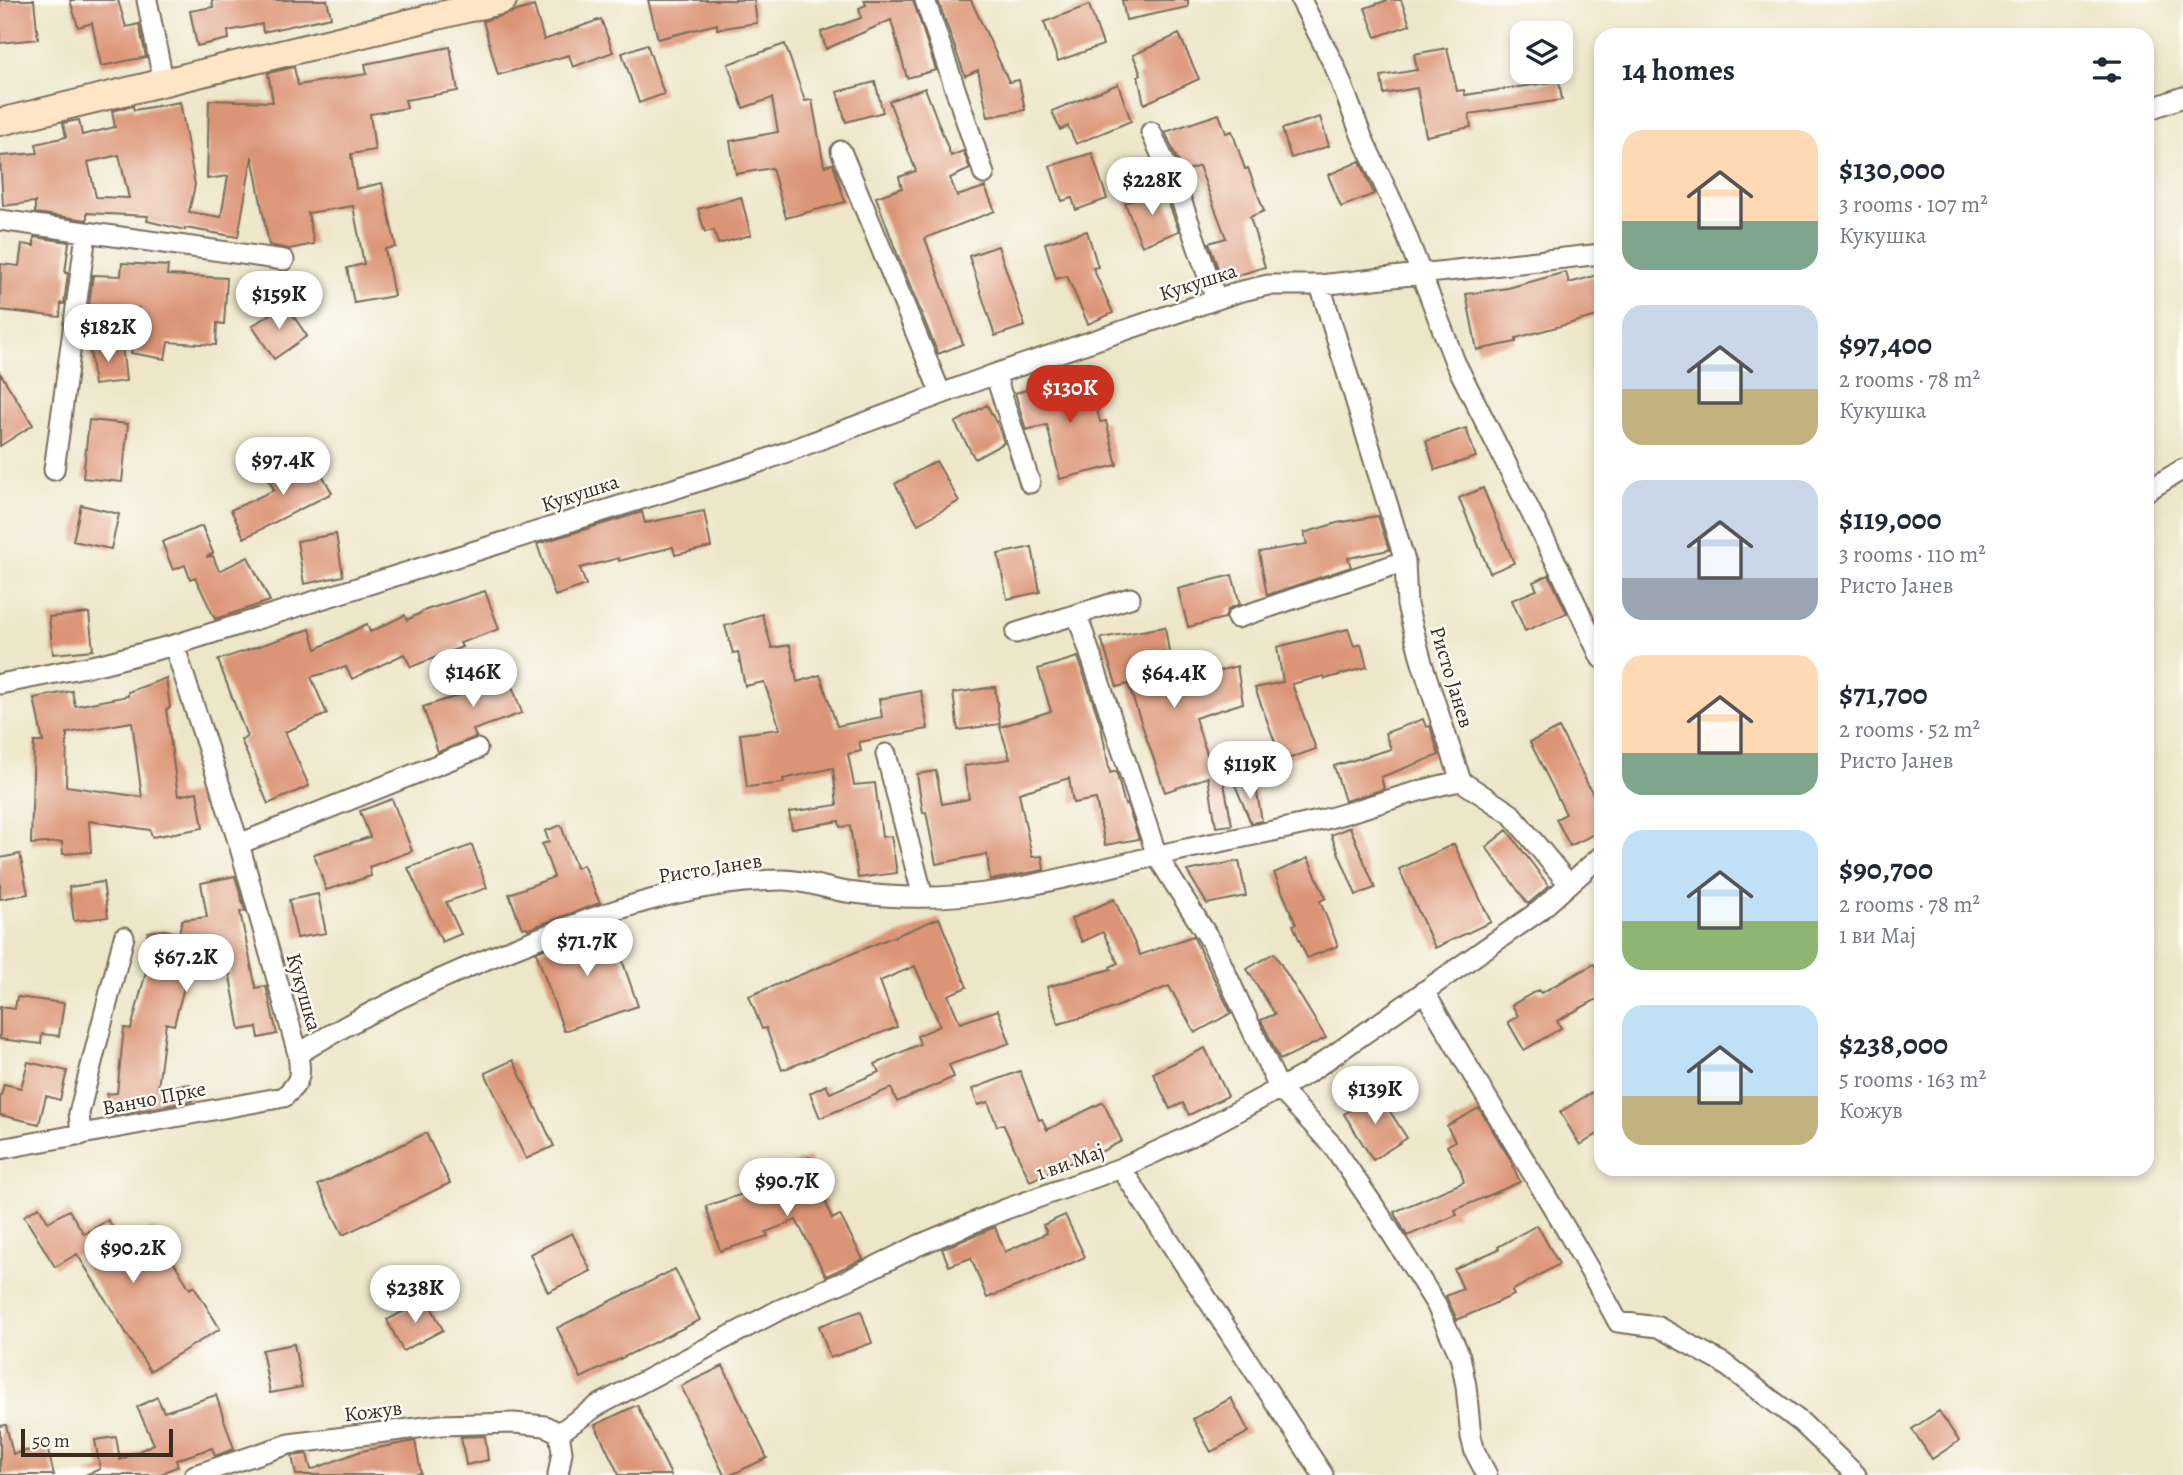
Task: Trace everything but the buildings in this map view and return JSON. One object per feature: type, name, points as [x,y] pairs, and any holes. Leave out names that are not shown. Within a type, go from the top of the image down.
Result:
[{"type":"main road","points":[[0,121],[489,2]]},
{"type":"street","points":[[146,0],[163,80]]},
{"type":"street","points":[[926,0],[984,174]]},
{"type":"street","points":[[1301,0],[1335,67],[1362,137],[1401,221],[1455,362],[1594,643]]},
{"type":"street","points":[[2154,107],[2183,97]]},
{"type":"street","points":[[1151,132],[1179,194],[1216,299]]},
{"type":"street","points":[[841,151],[941,394]]},
{"type":"street","points":[[0,220],[284,260]]},
{"type":"street","points":[[54,470],[86,233]]},
{"type":"street","name":"Кукушка","points":[[0,684],[101,664],[174,645],[757,463],[995,374],[1216,299],[1268,285],[1320,285],[1594,255]]},
{"type":"street","name":"Ристо Јанев","points":[[299,1063],[339,1028],[474,964],[621,908],[685,892],[745,882],[785,879],[867,895],[923,897],[980,894],[1052,883],[1157,856],[1316,822],[1431,786],[1461,781],[1422,663],[1407,605],[1405,561],[1320,285]]},
{"type":"street","points":[[995,374],[1030,483]]},
{"type":"street","points":[[2154,487],[2183,469]]},
{"type":"street","points":[[1237,618],[1405,561]]},
{"type":"street","points":[[1016,633],[1130,598]]},
{"type":"street","points":[[1077,614],[1157,856],[1212,943],[1279,1088],[1333,1146],[1436,1304],[1460,1356],[1471,1437],[1475,1452],[1487,1475]]},
{"type":"street","name":"Кукушка","points":[[174,645],[239,844],[299,1063]]},
{"type":"street","points":[[239,844],[477,749]]},
{"type":"street","points":[[886,754],[923,897]]},
{"type":"street","points":[[1461,781],[1511,814],[1568,883]]},
{"type":"street","name":"1 ви Мај","points":[[559,1433],[597,1406],[779,1310],[919,1245],[1006,1209],[1121,1168],[1198,1133],[1308,1073],[1539,911],[1594,862]]},
{"type":"street","points":[[81,1135],[79,1113],[124,937]]},
{"type":"street","points":[[1424,991],[1589,1268],[1618,1322],[1658,1327],[1723,1363],[1801,1423],[1856,1475]]},
{"type":"street","name":"Ванчо Прке","points":[[0,1149],[284,1097],[297,1085],[299,1063]]},
{"type":"street","points":[[1121,1168],[1323,1475]]},
{"type":"street","name":"Кожув","points":[[195,1475],[289,1444],[441,1425],[514,1423],[545,1426],[559,1433]]},
{"type":"street","points":[[558,1475],[562,1452],[559,1433]]}]
